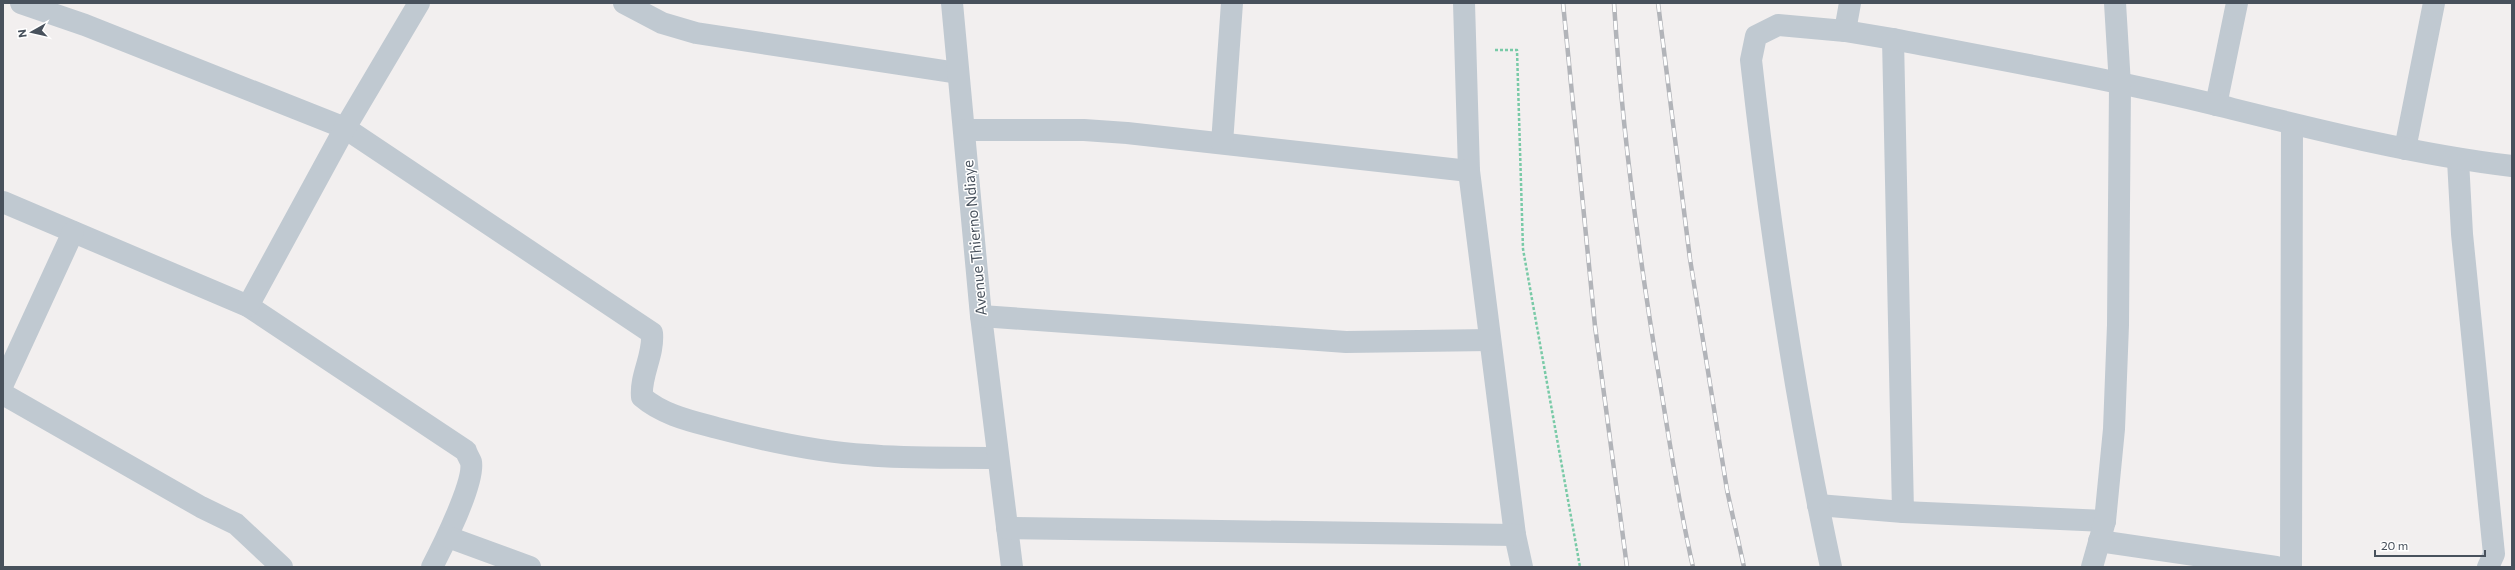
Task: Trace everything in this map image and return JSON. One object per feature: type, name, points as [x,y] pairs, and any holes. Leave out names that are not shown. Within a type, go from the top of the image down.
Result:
[{"type":"street","points":[[21,3],[85,24],[345,128],[652,333],[653,348],[641,386],[642,398],[653,407],[684,420],[745,436],[812,449],[867,455],[998,458]]},
{"type":"street","points":[[248,306],[345,128],[419,3]]},
{"type":"street","points":[[624,3],[662,23],[696,32],[958,73]]},
{"type":"street","name":"Avenue Thierno Ndiaye","points":[[952,3],[965,130],[981,316],[1012,567]]},
{"type":"street","points":[[1222,143],[1232,3]]},
{"type":"street","points":[[1464,3],[1464,51],[1469,171],[1515,535],[1522,567]]},
{"type":"street","points":[[1845,31],[1850,3]]},
{"type":"street","points":[[2092,567],[2102,531],[2114,429],[2118,325],[2120,84],[2116,3]]},
{"type":"street","points":[[2216,105],[2237,3]]},
{"type":"street","points":[[2405,148],[2434,3]]},
{"type":"street","points":[[1831,567],[1818,505],[1775,257],[1751,60],[1756,36],[1778,25],[1845,31],[1893,39],[2120,84],[2216,105],[2292,124],[2458,160],[2512,166]]},
{"type":"street","points":[[1893,39],[1903,512]]},
{"type":"street","points":[[2291,567],[2292,124]]},
{"type":"street","points":[[965,130],[1084,130],[1222,143],[1469,171]]},
{"type":"street","points":[[2458,160],[2462,234],[2494,554],[2488,567]]},
{"type":"street","points":[[3,202],[248,306],[466,451],[471,463],[468,480],[448,537],[432,567]]},
{"type":"street","points":[[3,384],[73,232]]},
{"type":"street","points":[[981,316],[1346,342],[1490,340]]},
{"type":"street","points":[[3,394],[201,507],[236,524],[282,567]]},
{"type":"street","points":[[1818,505],[2102,531],[2276,567]]},
{"type":"street","points":[[1006,528],[1515,535]]},
{"type":"street","points":[[448,537],[530,567]]},
{"type":"path","points":[[1464,51],[1517,50],[1523,249],[1580,567]]},
{"type":"railway","points":[[1563,3],[1595,326],[1627,567]]},
{"type":"railway","points":[[1614,3],[1617,51],[1638,241],[1671,452],[1693,567]]},
{"type":"railway","points":[[1658,3],[1690,259],[1727,490],[1744,567]]}]
